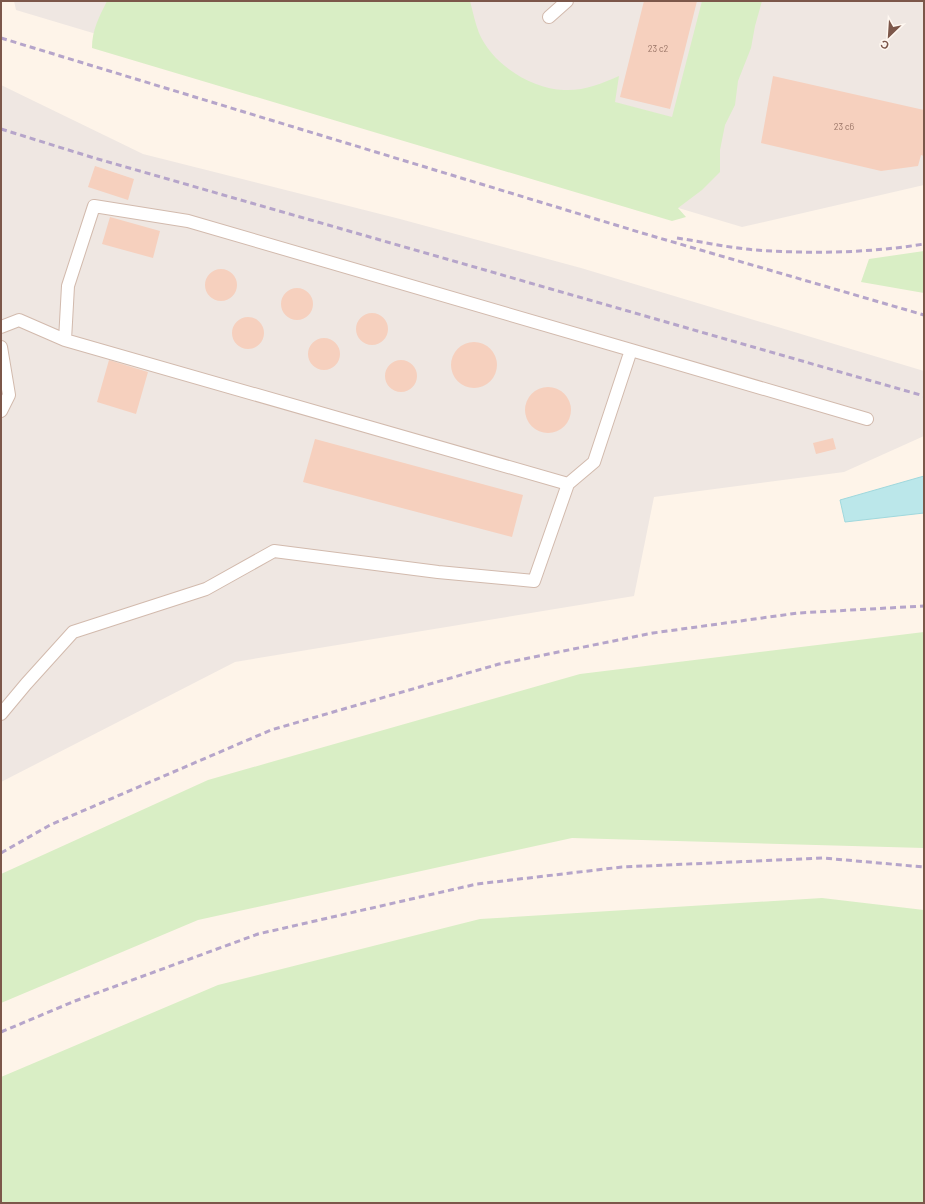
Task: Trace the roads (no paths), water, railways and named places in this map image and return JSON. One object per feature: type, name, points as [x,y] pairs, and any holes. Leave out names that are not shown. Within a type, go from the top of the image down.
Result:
[{"type":"lane","points":[[549,17],[567,1]]},
{"type":"lane","points":[[65,340],[68,286],[94,206],[188,221],[868,418]]},
{"type":"lane","points":[[1,326],[19,320],[65,340],[568,484]]},
{"type":"lane","points":[[1,347],[9,395],[1,410]]},
{"type":"lane","points":[[1,714],[73,632],[206,589],[274,551],[430,571],[534,581],[568,484],[594,462],[631,350]]},
{"type":"water","points":[[924,476],[924,513],[845,522],[840,500]]},
{"type":"railway","points":[[1,38],[642,233],[924,315]]},
{"type":"railway","points":[[1,129],[91,157],[924,396]]},
{"type":"railway","points":[[677,238],[746,249],[798,252],[861,251],[924,244]]},
{"type":"railway","points":[[1,853],[50,825],[271,730],[499,664],[653,633],[798,613],[924,606]]},
{"type":"railway","points":[[1,1032],[75,1001],[258,934],[477,884],[622,867],[823,858],[924,867]]}]
